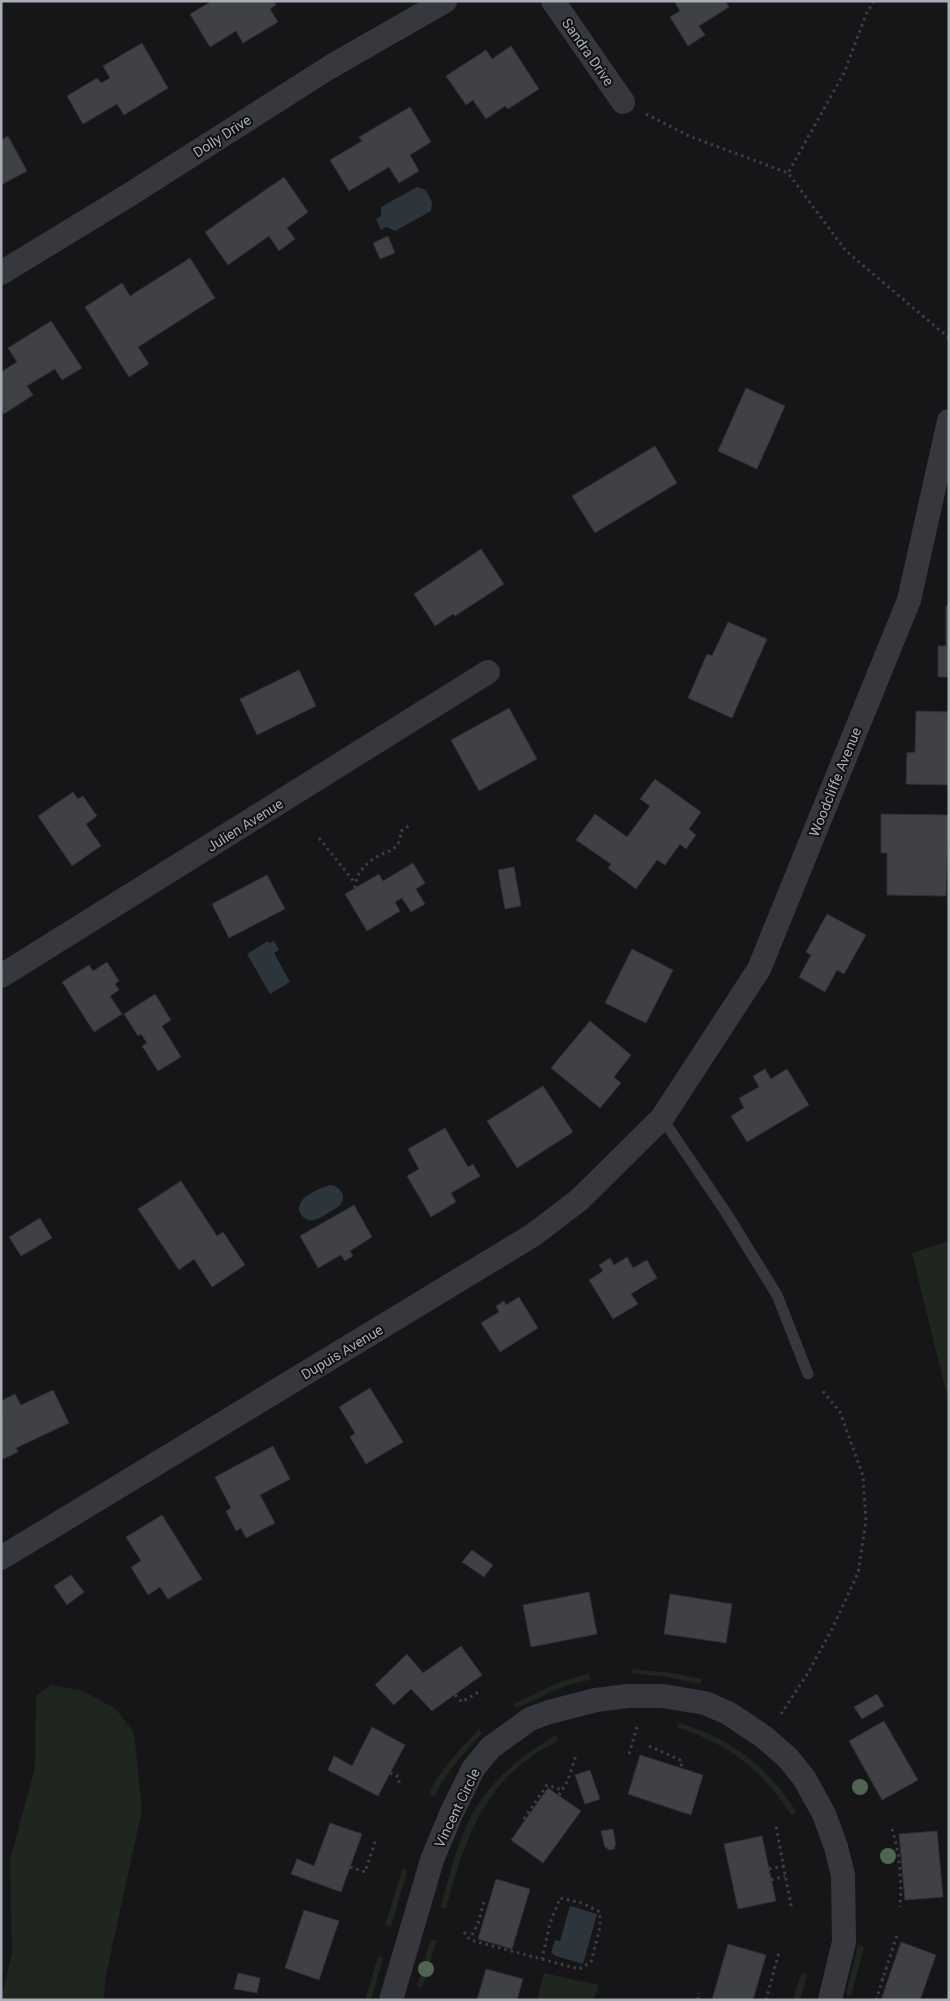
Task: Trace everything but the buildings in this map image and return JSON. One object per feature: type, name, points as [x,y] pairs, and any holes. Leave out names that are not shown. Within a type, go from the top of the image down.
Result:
[{"type":"street","name":"Dolly Drive","points":[[1,273],[129,195],[330,67],[445,1]]},
{"type":"street","name":"Sandra Drive","points":[[553,1],[623,102]]},
{"type":"street","name":"Woodcliffe Avenue","points":[[662,1118],[759,969],[909,600],[949,421]]},
{"type":"street","name":"Julien Avenue","points":[[1,976],[488,672]]},
{"type":"street","name":"Dupuis Avenue","points":[[1,1558],[533,1235],[579,1200],[662,1118]]},
{"type":"street","name":"Vincent Circle","points":[[391,2000],[414,1918],[436,1851],[451,1814],[473,1769],[490,1748],[530,1719],[543,1714],[596,1700],[637,1696],[663,1696],[705,1703],[728,1713],[764,1737],[782,1752],[804,1778],[824,1814],[836,1847],[842,1875],[844,1942],[830,2000]]},
{"type":"lane","points":[[662,1118],[725,1211],[777,1295],[808,1374]]},
{"type":"path","points":[[788,173],[844,73],[874,1]]},
{"type":"path","points":[[623,102],[689,136],[788,173],[846,251],[949,338]]},
{"type":"path","points":[[319,838],[355,886],[360,871],[372,860],[392,850],[400,842],[401,831],[410,825]]},
{"type":"path","points":[[781,1714],[808,1673],[824,1644],[858,1573],[866,1521],[863,1476],[840,1412],[808,1374]]},
{"type":"path","points":[[455,1695],[462,1702],[480,1691]]},
{"type":"path","points":[[630,1754],[636,1727]]},
{"type":"path","points":[[649,1746],[682,1761],[681,1768]]},
{"type":"path","points":[[559,1795],[568,1780],[576,1755]]},
{"type":"path","points":[[390,1773],[399,1777],[399,1786]]},
{"type":"path","points":[[524,1819],[548,1785],[562,1790]]},
{"type":"path","points":[[776,1827],[792,1910]]},
{"type":"path","points":[[892,1829],[899,1874],[900,1907]]},
{"type":"path","points":[[350,1867],[365,1872],[376,1839]]},
{"type":"path","points":[[769,1869],[784,1866]]},
{"type":"path","points":[[771,1880],[785,1876]]},
{"type":"path","points":[[464,1932],[470,1940],[579,1969],[591,1962],[600,1927],[600,1912],[582,1903],[560,1898],[550,1923],[542,1959]]},
{"type":"path","points":[[472,1935],[478,1923],[484,1902],[486,1902]]},
{"type":"path","points":[[876,2000],[897,1935]]},
{"type":"path","points":[[766,2000],[779,1952]]},
{"type":"path","points":[[885,1968],[891,1969]]},
{"type":"path","points":[[881,1980],[887,1981]]},
{"type":"path","points":[[698,1993],[698,2000]]},
{"type":"shaded area","points":[[417,187],[426,190],[432,202],[431,211],[395,231],[386,227],[381,230],[376,219],[381,216],[381,207]]},
{"type":"shaded area","points":[[268,941],[269,943],[274,941],[279,950],[274,953],[290,982],[270,994],[247,954]]},
{"type":"shaded area","points":[[329,1185],[341,1191],[343,1200],[341,1204],[324,1216],[312,1220],[305,1219],[299,1211],[302,1201],[309,1194]]},
{"type":"shaded area","points":[[949,1241],[949,1404],[912,1253]]},
{"type":"shaded area","points":[[631,1669],[674,1673],[702,1679],[700,1684],[667,1677],[632,1673]]},
{"type":"shaded area","points":[[589,1674],[590,1680],[567,1685],[517,1708],[513,1704],[562,1681]]},
{"type":"shaded area","points":[[51,1685],[81,1690],[116,1709],[134,1733],[142,1810],[106,1975],[104,2000],[1,2000],[12,1953],[10,1860],[35,1767],[36,1695]]},
{"type":"shaded area","points":[[679,1723],[715,1737],[747,1756],[774,1782],[797,1813],[791,1815],[768,1784],[742,1760],[713,1742],[677,1727]]},
{"type":"shaded area","points":[[479,1729],[482,1733],[443,1780],[434,1798],[429,1793],[439,1775]]},
{"type":"shaded area","points":[[556,1735],[558,1741],[533,1756],[513,1772],[496,1790],[482,1811],[471,1833],[446,1909],[441,1907],[462,1836],[483,1797],[516,1762]]},
{"type":"shaded area","points":[[403,1868],[407,1871],[391,1927],[385,1925]]},
{"type":"shaded area","points":[[570,1906],[597,1914],[583,1964],[551,1953],[555,1940],[560,1941]]},
{"type":"shaded area","points":[[437,1939],[422,1988],[417,1986],[430,1941]]},
{"type":"shaded area","points":[[858,1945],[864,1947],[851,1996],[846,1994]]},
{"type":"shaded area","points":[[378,1956],[383,1958],[371,2000],[365,2000]]},
{"type":"shaded area","points":[[544,1973],[599,1985],[594,2000],[537,2000]]},
{"type":"shaded area","points":[[806,1973],[800,2000],[793,2000],[801,1974]]}]
